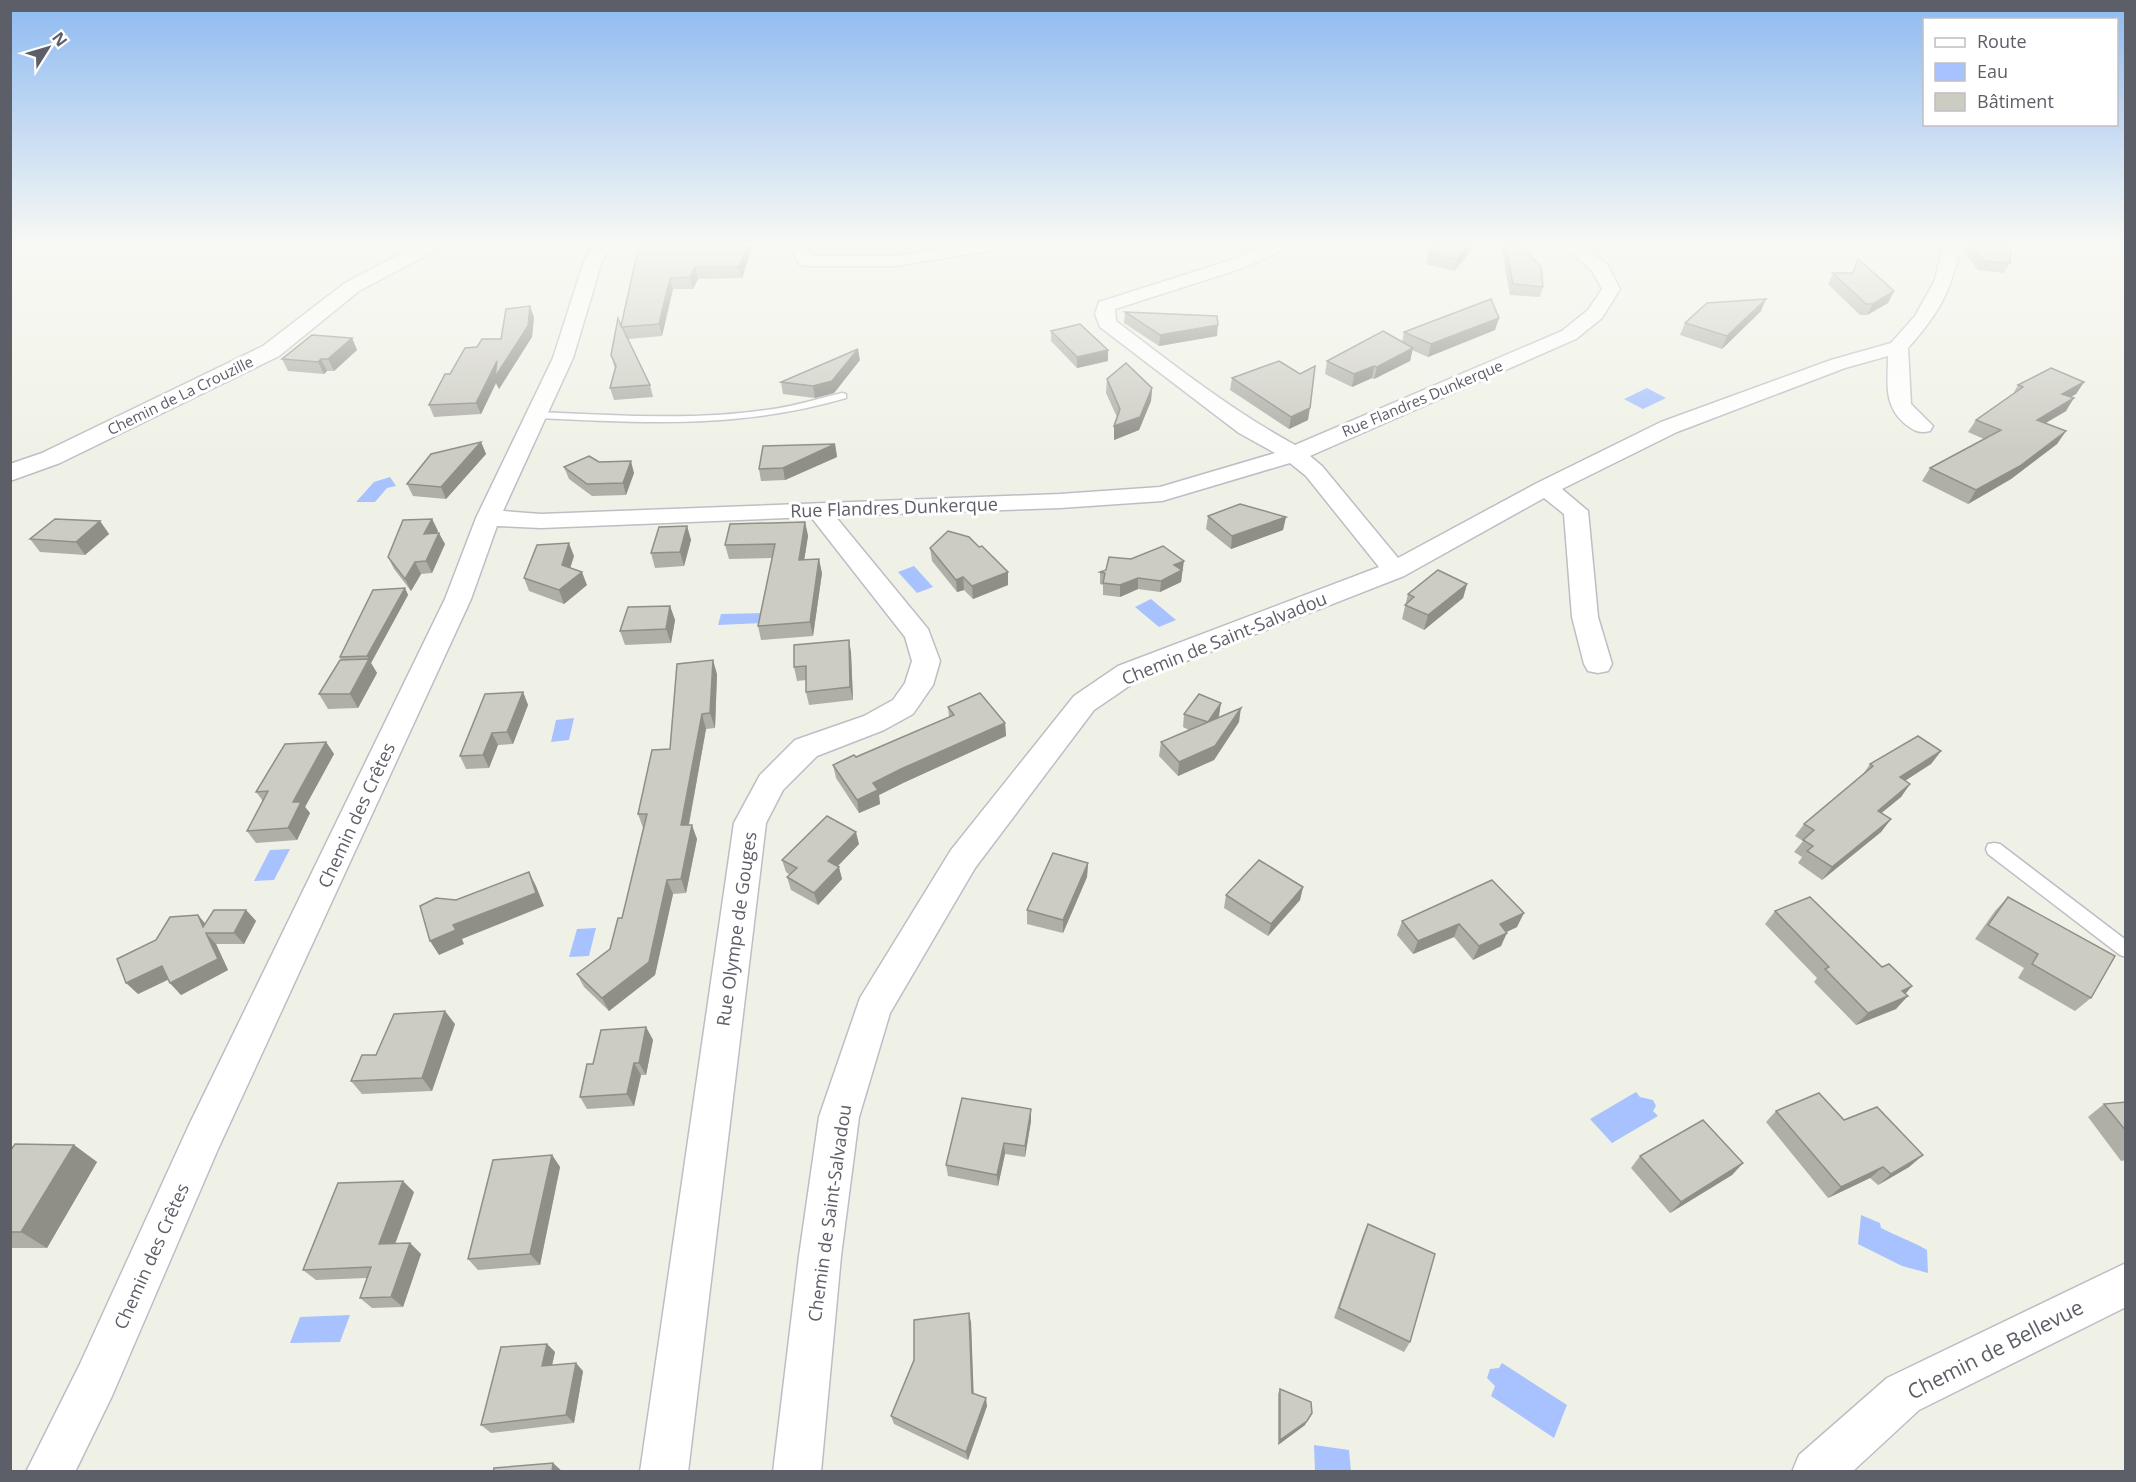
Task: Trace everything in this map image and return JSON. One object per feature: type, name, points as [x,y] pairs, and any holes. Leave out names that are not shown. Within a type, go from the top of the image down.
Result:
[{"type":"street","name":"Chemin de La Crouzille","points":[[10,473],[51,458],[271,351],[318,314]]},
{"type":"street","name":"Chemin des Crêtes","points":[[50,1472],[96,1380],[203,1138],[458,599],[488,518],[563,358],[577,314]]},
{"type":"street","points":[[1105,314],[1107,323],[1162,366],[1247,428],[1294,454],[1314,471],[1395,570]]},
{"type":"street","name":"Rue Flandres Dunkerque","points":[[488,518],[541,521],[1060,501],[1162,494],[1294,454],[1569,335],[1594,314]]},
{"type":"street","points":[[1922,426],[1902,408],[1899,400],[1898,347],[1926,314]]},
{"type":"street","name":"Chemin de Saint-Salvadou","points":[[797,1472],[819,1256],[839,1118],[873,1009],[963,859],[1084,703],[1128,673],[1395,570],[1545,488],[1669,427],[1838,364],[1898,347]]},
{"type":"street","points":[[1545,488],[1576,511],[1585,617],[1598,664]]},
{"type":"street","name":"Rue Olympe de Gouges","points":[[664,1472],[750,823],[771,783],[806,748],[874,723],[903,707],[919,685],[926,661],[918,635],[817,509]]},
{"type":"street","name":"Chemin de Bellevue","points":[[1816,1472],[1904,1394],[2126,1284]]},
{"type":"street","name":"Chemin des Crêtes","points":[[72,1472],[96,1380]]},
{"type":"lane","points":[[538,415],[683,422],[768,413],[842,396]]},
{"type":"lane","points":[[1994,849],[2126,950]]},
{"type":"water","points":[[1647,388],[1666,398],[1643,409],[1624,399]]},
{"type":"water","points":[[390,477],[396,486],[387,488],[375,502],[356,502],[374,482]]},
{"type":"water","points":[[914,566],[933,587],[917,593],[898,572]]},
{"type":"water","points":[[1151,599],[1176,620],[1159,627],[1135,607]]},
{"type":"water","points":[[765,613],[763,623],[718,625],[721,614]]},
{"type":"water","points":[[574,718],[569,740],[551,742],[556,720]]},
{"type":"water","points":[[290,849],[274,880],[254,881],[270,850]]},
{"type":"water","points":[[596,928],[589,956],[569,957],[577,929]]},
{"type":"water","points":[[1636,1092],[1640,1097],[1653,1100],[1656,1106],[1653,1111],[1658,1116],[1612,1143],[1590,1119]]},
{"type":"water","points":[[1861,1215],[1880,1223],[1881,1228],[1927,1250],[1928,1273],[1902,1266],[1858,1244]]},
{"type":"water","points":[[350,1315],[340,1342],[290,1343],[300,1317]]},
{"type":"water","points":[[1502,1363],[1567,1405],[1554,1438],[1491,1396],[1495,1386],[1487,1378],[1490,1369],[1499,1368]]},
{"type":"water","points":[[1314,1445],[1349,1450],[1351,1471],[1315,1471]]},
{"type":"building","points":[[505,314],[529,314],[528,326],[495,377],[497,361],[476,403],[429,405],[445,374],[450,374],[465,348],[477,347],[482,339],[501,339]]},
{"type":"building","points":[[624,314],[661,314],[659,324],[622,327],[650,385],[610,388],[616,366],[611,355],[618,318],[621,326]]},
{"type":"building","points":[[1128,314],[1217,316],[1218,325],[1160,335]]},
{"type":"building","points":[[1451,314],[1497,314],[1499,318],[1431,344],[1404,332]]},
{"type":"building","points":[[1695,314],[1750,314],[1727,336],[1685,323]]},
{"type":"building","points":[[1080,324],[1108,350],[1077,357],[1051,331]]},
{"type":"building","points":[[1383,331],[1413,348],[1377,367],[1374,366],[1354,374],[1327,361]]},
{"type":"building","points":[[312,335],[352,338],[328,359],[321,359],[318,362],[282,359]]},
{"type":"building","points":[[858,349],[832,381],[813,386],[781,382]]},
{"type":"building","points":[[1279,361],[1300,374],[1315,366],[1310,408],[1291,417],[1232,378]]},
{"type":"building","points":[[1126,363],[1152,388],[1140,417],[1114,426],[1120,409],[1107,379]]},
{"type":"building","points":[[2051,368],[2084,382],[2062,394],[2074,398],[2037,420],[2066,431],[2020,466],[1976,490],[1930,468],[2001,430],[1976,420],[2023,387],[2018,385]]},
{"type":"building","points":[[481,442],[441,487],[407,484],[431,454]]},
{"type":"building","points":[[835,444],[783,468],[759,469],[763,446]]},
{"type":"building","points":[[589,456],[599,462],[631,461],[623,483],[587,484],[564,467]]},
{"type":"building","points":[[1240,504],[1286,517],[1232,536],[1208,516]]},
{"type":"building","points":[[55,519],[100,521],[76,542],[30,539]]},
{"type":"building","points":[[432,519],[424,534],[439,533],[426,561],[415,562],[405,579],[388,557],[403,520]]},
{"type":"building","points":[[805,522],[799,560],[819,559],[810,622],[758,626],[775,544],[725,545],[730,524]]},
{"type":"building","points":[[687,526],[680,552],[651,553],[659,527]]},
{"type":"building","points":[[948,531],[969,537],[979,547],[982,546],[1008,572],[972,586],[963,577],[956,580],[930,548]]},
{"type":"building","points":[[569,543],[562,565],[582,572],[559,590],[524,578],[537,545]]},
{"type":"building","points":[[1163,546],[1184,561],[1174,565],[1182,570],[1161,581],[1138,578],[1120,585],[1103,583],[1105,573],[1100,572],[1106,570],[1109,557],[1131,559]]},
{"type":"building","points":[[1438,570],[1467,584],[1428,615],[1405,605],[1414,597],[1408,594]]},
{"type":"building","points":[[405,588],[367,656],[340,657],[373,590]]},
{"type":"building","points":[[670,606],[666,629],[620,631],[628,607]]},
{"type":"building","points":[[849,640],[850,687],[806,692],[806,666],[794,667],[794,645]]},
{"type":"building","points":[[369,659],[350,694],[319,694],[340,660]]},
{"type":"building","points":[[713,660],[710,713],[702,714],[681,825],[692,825],[681,879],[667,880],[649,962],[602,998],[577,974],[610,949],[618,918],[622,918],[647,814],[638,814],[652,750],[670,749],[677,664]]},
{"type":"building","points":[[523,692],[507,732],[492,733],[483,755],[460,756],[485,694]]},
{"type":"building","points":[[980,693],[1005,723],[873,783],[878,790],[857,800],[833,765],[954,715],[948,707]]},
{"type":"building","points":[[1199,694],[1221,703],[1208,722],[1184,714]]},
{"type":"building","points":[[1241,708],[1215,746],[1179,762],[1161,742]]},
{"type":"building","points":[[1918,736],[1941,751],[1900,777],[1910,784],[1878,811],[1891,819],[1832,867],[1807,851],[1813,846],[1803,840],[1814,830],[1804,824],[1873,766],[1870,764]]},
{"type":"building","points":[[326,742],[293,802],[301,802],[288,828],[247,831],[268,791],[256,792],[285,744]]},
{"type":"building","points":[[827,816],[856,832],[828,861],[839,867],[814,893],[787,877],[797,868],[782,860]]},
{"type":"building","points":[[1053,853],[1088,863],[1063,920],[1027,910]]},
{"type":"building","points":[[1259,860],[1303,887],[1271,924],[1226,895]]},
{"type":"building","points":[[529,872],[536,893],[453,925],[456,930],[430,941],[420,906],[436,898],[456,900]]},
{"type":"building","points":[[1492,880],[1524,913],[1500,924],[1507,933],[1479,946],[1459,924],[1418,941],[1402,921]]},
{"type":"building","points":[[1810,897],[1882,967],[1889,964],[1912,986],[1902,991],[1908,996],[1868,1013],[1825,969],[1829,967],[1775,911]]},
{"type":"building","points":[[2008,897],[2115,956],[2091,998],[2032,964],[2038,954],[1988,925]]},
{"type":"building","points":[[214,910],[246,910],[234,933],[206,933],[218,959],[170,983],[162,966],[126,983],[117,959],[156,940],[170,917],[198,915],[203,927]]},
{"type":"building","points":[[445,1011],[422,1078],[351,1081],[362,1055],[376,1055],[394,1014]]},
{"type":"building","points":[[646,1027],[639,1063],[634,1063],[627,1094],[580,1097],[587,1064],[593,1064],[601,1030]]},
{"type":"building","points":[[1819,1093],[1844,1120],[1877,1107],[1923,1155],[1891,1174],[1883,1167],[1841,1187],[1776,1111]]},
{"type":"building","points":[[962,1098],[1031,1109],[1025,1146],[1004,1143],[997,1175],[946,1165]]},
{"type":"building","points":[[2126,1102],[2126,1131],[2104,1104]]},
{"type":"building","points":[[1703,1120],[1743,1163],[1681,1202],[1640,1156]]},
{"type":"building","points":[[15,1144],[74,1145],[21,1232],[10,1232],[10,1151]]},
{"type":"building","points":[[552,1155],[530,1254],[468,1259],[493,1160]]},
{"type":"building","points":[[403,1181],[379,1244],[410,1243],[391,1297],[360,1298],[371,1267],[303,1270],[338,1183]]},
{"type":"building","points":[[1368,1224],[1435,1254],[1410,1342],[1339,1308]]},
{"type":"building","points":[[969,1313],[972,1393],[986,1398],[966,1452],[891,1416],[914,1360],[914,1320]]},
{"type":"building","points":[[547,1344],[542,1366],[576,1363],[566,1415],[481,1425],[501,1347]]},
{"type":"building","points":[[1280,1389],[1311,1402],[1312,1413],[1307,1421],[1280,1440]]},
{"type":"building","points":[[553,1463],[552,1472],[493,1472],[494,1468]]}]
